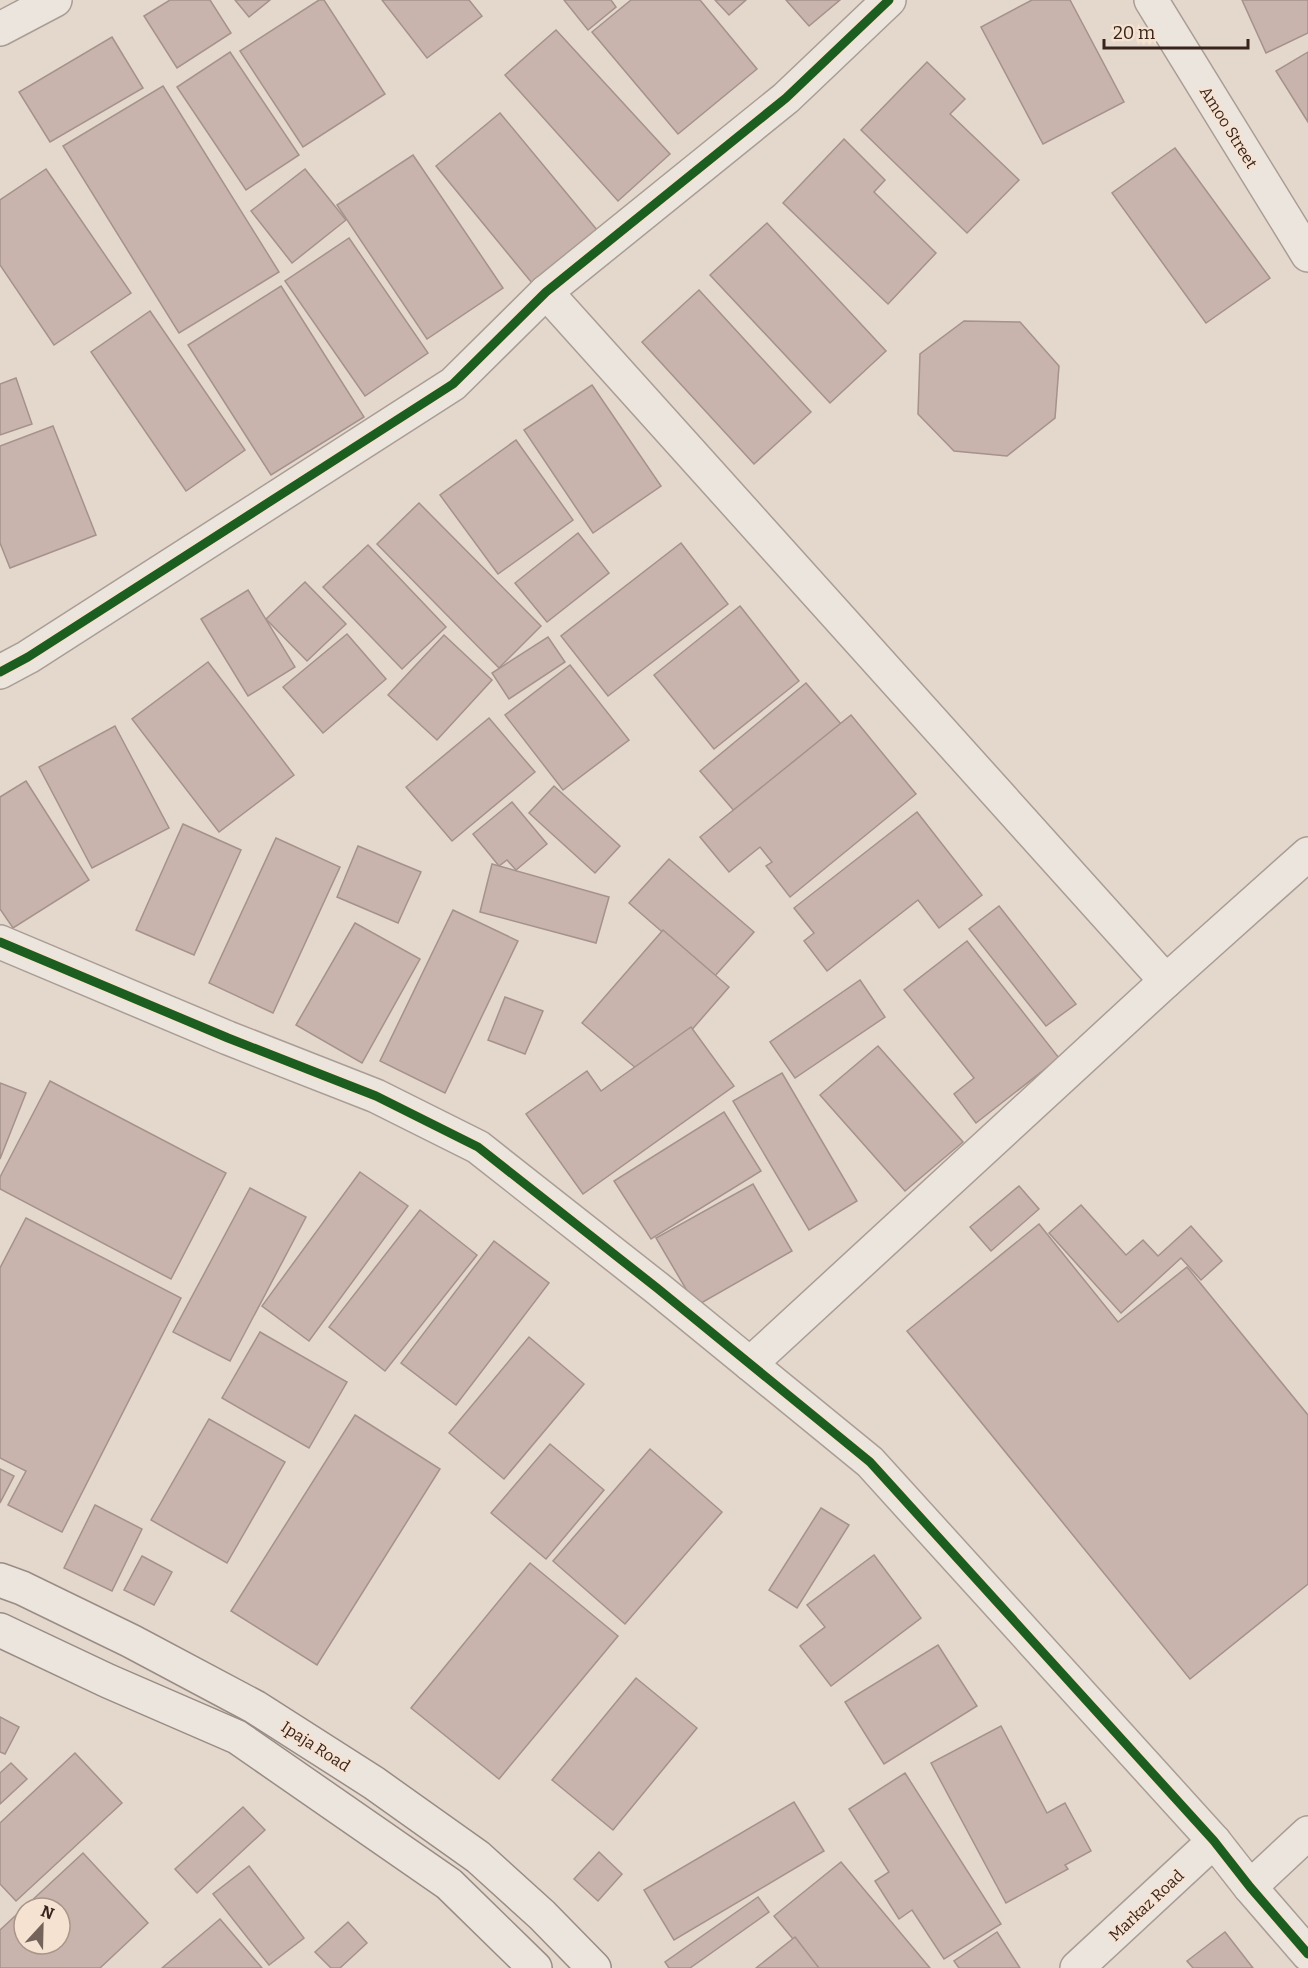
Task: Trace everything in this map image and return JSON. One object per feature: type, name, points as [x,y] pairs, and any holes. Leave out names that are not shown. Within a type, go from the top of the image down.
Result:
[{"type":"street","points":[[0,29],[55,0]]},
{"type":"street","points":[[0,672],[28,657],[453,384],[546,292],[786,98],[890,0]]},
{"type":"street","name":"Amoo Street","points":[[1151,0],[1308,255]]},
{"type":"street","points":[[546,292],[1166,981]]},
{"type":"street","points":[[750,1364],[1166,981],[1308,854]]},
{"type":"street","points":[[0,942],[228,1038],[376,1096],[477,1147],[657,1288],[870,1462],[1214,1841],[1308,1954]]},
{"type":"street","name":"Ipaja Road","points":[[0,1580],[22,1588],[132,1641],[255,1707],[374,1784],[478,1857],[542,1915],[594,1968]]},
{"type":"street","points":[[0,1630],[108,1681],[237,1737],[449,1884],[535,1968]]},
{"type":"street","points":[[237,1737],[255,1707]]},
{"type":"street","points":[[1250,1887],[1308,1833]]},
{"type":"street","name":"Markaz Road","points":[[1077,1968],[1214,1841]]},
{"type":"building","points":[[170,0],[210,0],[231,33],[177,68],[144,16]]},
{"type":"building","points":[[235,0],[270,0],[249,17]]},
{"type":"building","points":[[319,0],[324,0],[385,94],[303,147],[240,51]]},
{"type":"building","points":[[382,0],[469,0],[482,16],[427,58]]},
{"type":"building","points":[[564,0],[611,0],[616,7],[588,30]]},
{"type":"building","points":[[631,0],[700,0],[757,69],[678,134],[592,32]]},
{"type":"building","points":[[715,0],[746,0],[729,15]]},
{"type":"building","points":[[786,0],[840,0],[809,26]]},
{"type":"building","points":[[1032,0],[1070,0],[1124,102],[1043,144],[981,27]]},
{"type":"building","points":[[1242,0],[1308,0],[1308,33],[1266,53]]},
{"type":"building","points":[[556,30],[670,154],[618,201],[505,75]]},
{"type":"building","points":[[112,37],[143,88],[50,142],[19,92]]},
{"type":"building","points":[[230,52],[299,155],[246,190],[177,87]]},
{"type":"building","points":[[1308,52],[1308,122],[1276,71]]},
{"type":"building","points":[[927,62],[965,99],[950,114],[1019,180],[967,233],[861,130]]},
{"type":"building","points":[[163,86],[279,272],[179,333],[63,146]]},
{"type":"building","points":[[500,113],[597,230],[532,283],[436,166]]},
{"type":"building","points":[[844,139],[885,180],[874,192],[936,253],[888,304],[783,203]]},
{"type":"building","points":[[1175,148],[1270,278],[1206,323],[1112,193]]},
{"type":"building","points":[[413,155],[503,288],[427,339],[337,205]]},
{"type":"building","points":[[46,169],[131,293],[54,345],[0,265],[0,200]]},
{"type":"building","points":[[305,169],[346,220],[292,263],[251,211]]},
{"type":"building","points":[[767,223],[886,351],[830,403],[710,275]]},
{"type":"building","points":[[349,238],[428,353],[365,396],[285,281]]},
{"type":"building","points":[[281,286],[364,417],[271,475],[188,345]]},
{"type":"building","points":[[699,290],[811,412],[754,464],[642,342]]},
{"type":"building","points":[[150,311],[245,450],[186,491],[91,352]]},
{"type":"building","points":[[964,321],[1020,322],[1059,366],[1055,418],[1007,456],[954,451],[918,414],[920,354]]},
{"type":"building","points":[[16,378],[32,424],[0,435],[0,384]]},
{"type":"building","points":[[592,385],[661,486],[593,533],[524,430]]},
{"type":"building","points":[[53,426],[96,535],[10,568],[0,543],[0,446]]},
{"type":"building","points":[[516,440],[573,520],[498,574],[440,495]]},
{"type":"building","points":[[419,503],[541,626],[499,668],[377,544]]},
{"type":"building","points":[[578,533],[609,573],[547,622],[515,583]]},
{"type":"building","points":[[681,543],[728,604],[608,696],[561,636]]},
{"type":"building","points":[[368,545],[446,627],[402,669],[323,587]]},
{"type":"building","points":[[305,582],[346,624],[307,661],[266,619]]},
{"type":"building","points":[[248,590],[295,667],[248,696],[201,619]]},
{"type":"building","points":[[740,606],[799,681],[714,749],[654,675]]},
{"type":"building","points":[[347,634],[386,679],[323,733],[283,687]]},
{"type":"building","points":[[444,635],[492,680],[437,740],[388,695]]},
{"type":"building","points":[[548,637],[565,662],[509,699],[492,673]]},
{"type":"building","points":[[208,662],[294,775],[219,832],[132,719]]},
{"type":"building","points":[[570,665],[629,740],[563,790],[505,715]]},
{"type":"building","points":[[806,683],[852,737],[747,826],[700,771]]},
{"type":"building","points":[[851,715],[916,794],[790,897],[766,866],[772,862],[760,847],[729,872],[700,837]]},
{"type":"building","points":[[489,718],[535,772],[452,841],[406,787]]},
{"type":"building","points":[[115,726],[169,828],[92,868],[39,767]]},
{"type":"building","points":[[26,781],[89,880],[13,928],[0,909],[0,797]]},
{"type":"building","points":[[554,786],[620,846],[595,873],[529,813]]},
{"type":"building","points":[[512,802],[547,844],[516,870],[507,860],[499,866],[473,834]]},
{"type":"building","points":[[917,812],[982,895],[939,928],[918,900],[827,971],[804,941],[814,933],[794,908]]},
{"type":"building","points":[[183,824],[241,850],[194,955],[136,930]]},
{"type":"building","points":[[276,838],[340,867],[273,1013],[209,983]]},
{"type":"building","points":[[358,846],[421,872],[398,923],[337,897]]},
{"type":"building","points":[[669,859],[754,932],[714,977],[629,903]]},
{"type":"building","points":[[492,864],[609,897],[596,943],[480,912]]},
{"type":"building","points":[[999,906],[1076,1004],[1046,1026],[969,929]]},
{"type":"building","points":[[453,910],[518,941],[445,1093],[380,1061]]},
{"type":"building","points":[[355,923],[420,959],[362,1063],[296,1025]]},
{"type":"building","points":[[663,930],[729,987],[649,1079],[582,1023]]},
{"type":"building","points":[[967,941],[1059,1058],[976,1123],[954,1094],[974,1078],[904,990]]},
{"type":"building","points":[[860,980],[885,1017],[795,1078],[770,1042]]},
{"type":"building","points":[[505,997],[543,1011],[525,1054],[488,1040]]},
{"type":"building","points":[[691,1027],[734,1086],[583,1194],[526,1114],[587,1071],[601,1091]]},
{"type":"building","points":[[878,1046],[963,1142],[905,1191],[820,1095]]},
{"type":"building","points":[[782,1073],[857,1201],[809,1230],[733,1101]]},
{"type":"building","points":[[50,1081],[226,1173],[171,1279],[0,1189],[0,1177]]},
{"type":"building","points":[[0,1083],[26,1093],[0,1159]]},
{"type":"building","points":[[724,1112],[761,1171],[651,1239],[614,1181]]},
{"type":"building","points":[[360,1172],[408,1206],[309,1341],[262,1306]]},
{"type":"building","points":[[753,1184],[792,1251],[696,1306],[656,1238]]},
{"type":"building","points":[[1019,1186],[1039,1209],[991,1251],[970,1227]]},
{"type":"building","points":[[250,1188],[306,1217],[230,1361],[173,1332]]},
{"type":"building","points":[[1081,1205],[1126,1255],[1143,1240],[1158,1256],[1191,1226],[1222,1261],[1201,1280],[1181,1258],[1121,1313],[1049,1233]]},
{"type":"building","points":[[420,1210],[477,1255],[385,1371],[329,1327]]},
{"type":"building","points":[[26,1218],[181,1298],[62,1532],[8,1505],[26,1471],[0,1458],[0,1268]]},
{"type":"building","points":[[1039,1224],[1118,1322],[1187,1267],[1308,1415],[1308,1584],[1190,1679],[907,1331]]},
{"type":"building","points":[[494,1241],[549,1283],[456,1405],[401,1363]]},
{"type":"building","points":[[260,1332],[347,1382],[309,1448],[222,1398]]},
{"type":"building","points":[[529,1337],[584,1384],[504,1479],[449,1433]]},
{"type":"building","points":[[355,1415],[440,1469],[317,1665],[231,1611]]},
{"type":"building","points":[[209,1419],[285,1462],[227,1563],[151,1520]]},
{"type":"building","points":[[550,1444],[604,1490],[546,1559],[491,1513]]},
{"type":"building","points":[[650,1449],[722,1512],[625,1624],[553,1561]]},
{"type":"building","points":[[0,1469],[14,1476],[0,1503]]},
{"type":"building","points":[[95,1505],[142,1529],[112,1591],[64,1568]]},
{"type":"building","points":[[821,1508],[849,1525],[797,1608],[769,1590]]},
{"type":"building","points":[[874,1555],[921,1618],[831,1686],[800,1646],[825,1627],[807,1605]]},
{"type":"building","points":[[142,1556],[172,1572],[154,1605],[124,1590]]},
{"type":"building","points":[[530,1563],[618,1636],[499,1779],[411,1708]]},
{"type":"building","points":[[938,1645],[977,1706],[884,1764],[845,1702]]},
{"type":"building","points":[[636,1678],[697,1728],[613,1830],[552,1780]]},
{"type":"building","points":[[0,1717],[19,1727],[5,1754],[0,1752]]},
{"type":"building","points":[[1001,1726],[1047,1813],[1065,1803],[1091,1851],[1065,1865],[1068,1869],[1006,1903],[931,1763]]},
{"type":"building","points":[[75,1753],[122,1803],[21,1896],[12,1897],[0,1884],[0,1823]]},
{"type":"building","points":[[11,1763],[27,1779],[0,1804],[0,1773]]},
{"type":"building","points":[[905,1773],[1001,1924],[944,1959],[912,1910],[899,1919],[875,1881],[889,1872],[849,1809]]},
{"type":"building","points":[[794,1802],[824,1851],[674,1940],[644,1890]]},
{"type":"building","points":[[243,1807],[265,1830],[197,1893],[175,1869]]},
{"type":"building","points":[[599,1852],[622,1874],[598,1901],[574,1879]]},
{"type":"building","points":[[83,1853],[148,1923],[100,1968],[0,1968],[0,1930],[12,1919],[12,1956],[72,1956],[72,1896],[37,1896]]},
{"type":"building","points":[[841,1862],[930,1968],[817,1968],[774,1916]]},
{"type":"building","points":[[249,1866],[304,1938],[269,1965],[213,1894]]},
{"type":"building","points":[[758,1897],[769,1912],[690,1968],[669,1968],[665,1962]]},
{"type":"building","points":[[220,1919],[262,1968],[162,1968]]},
{"type":"building","points":[[348,1922],[367,1943],[340,1968],[331,1968],[315,1952]]},
{"type":"building","points":[[997,1932],[1020,1968],[959,1968],[954,1961]]},
{"type":"building","points":[[1225,1932],[1253,1968],[1193,1968],[1187,1961]]},
{"type":"building","points":[[795,1937],[819,1968],[756,1968]]},
{"type":"cycle path","points":[[0,672],[28,657],[453,384],[546,292],[786,98],[889,0]]},
{"type":"cycle path","points":[[0,942],[228,1038],[376,1096],[478,1147],[657,1288],[870,1462],[1214,1841],[1308,1954]]}]
